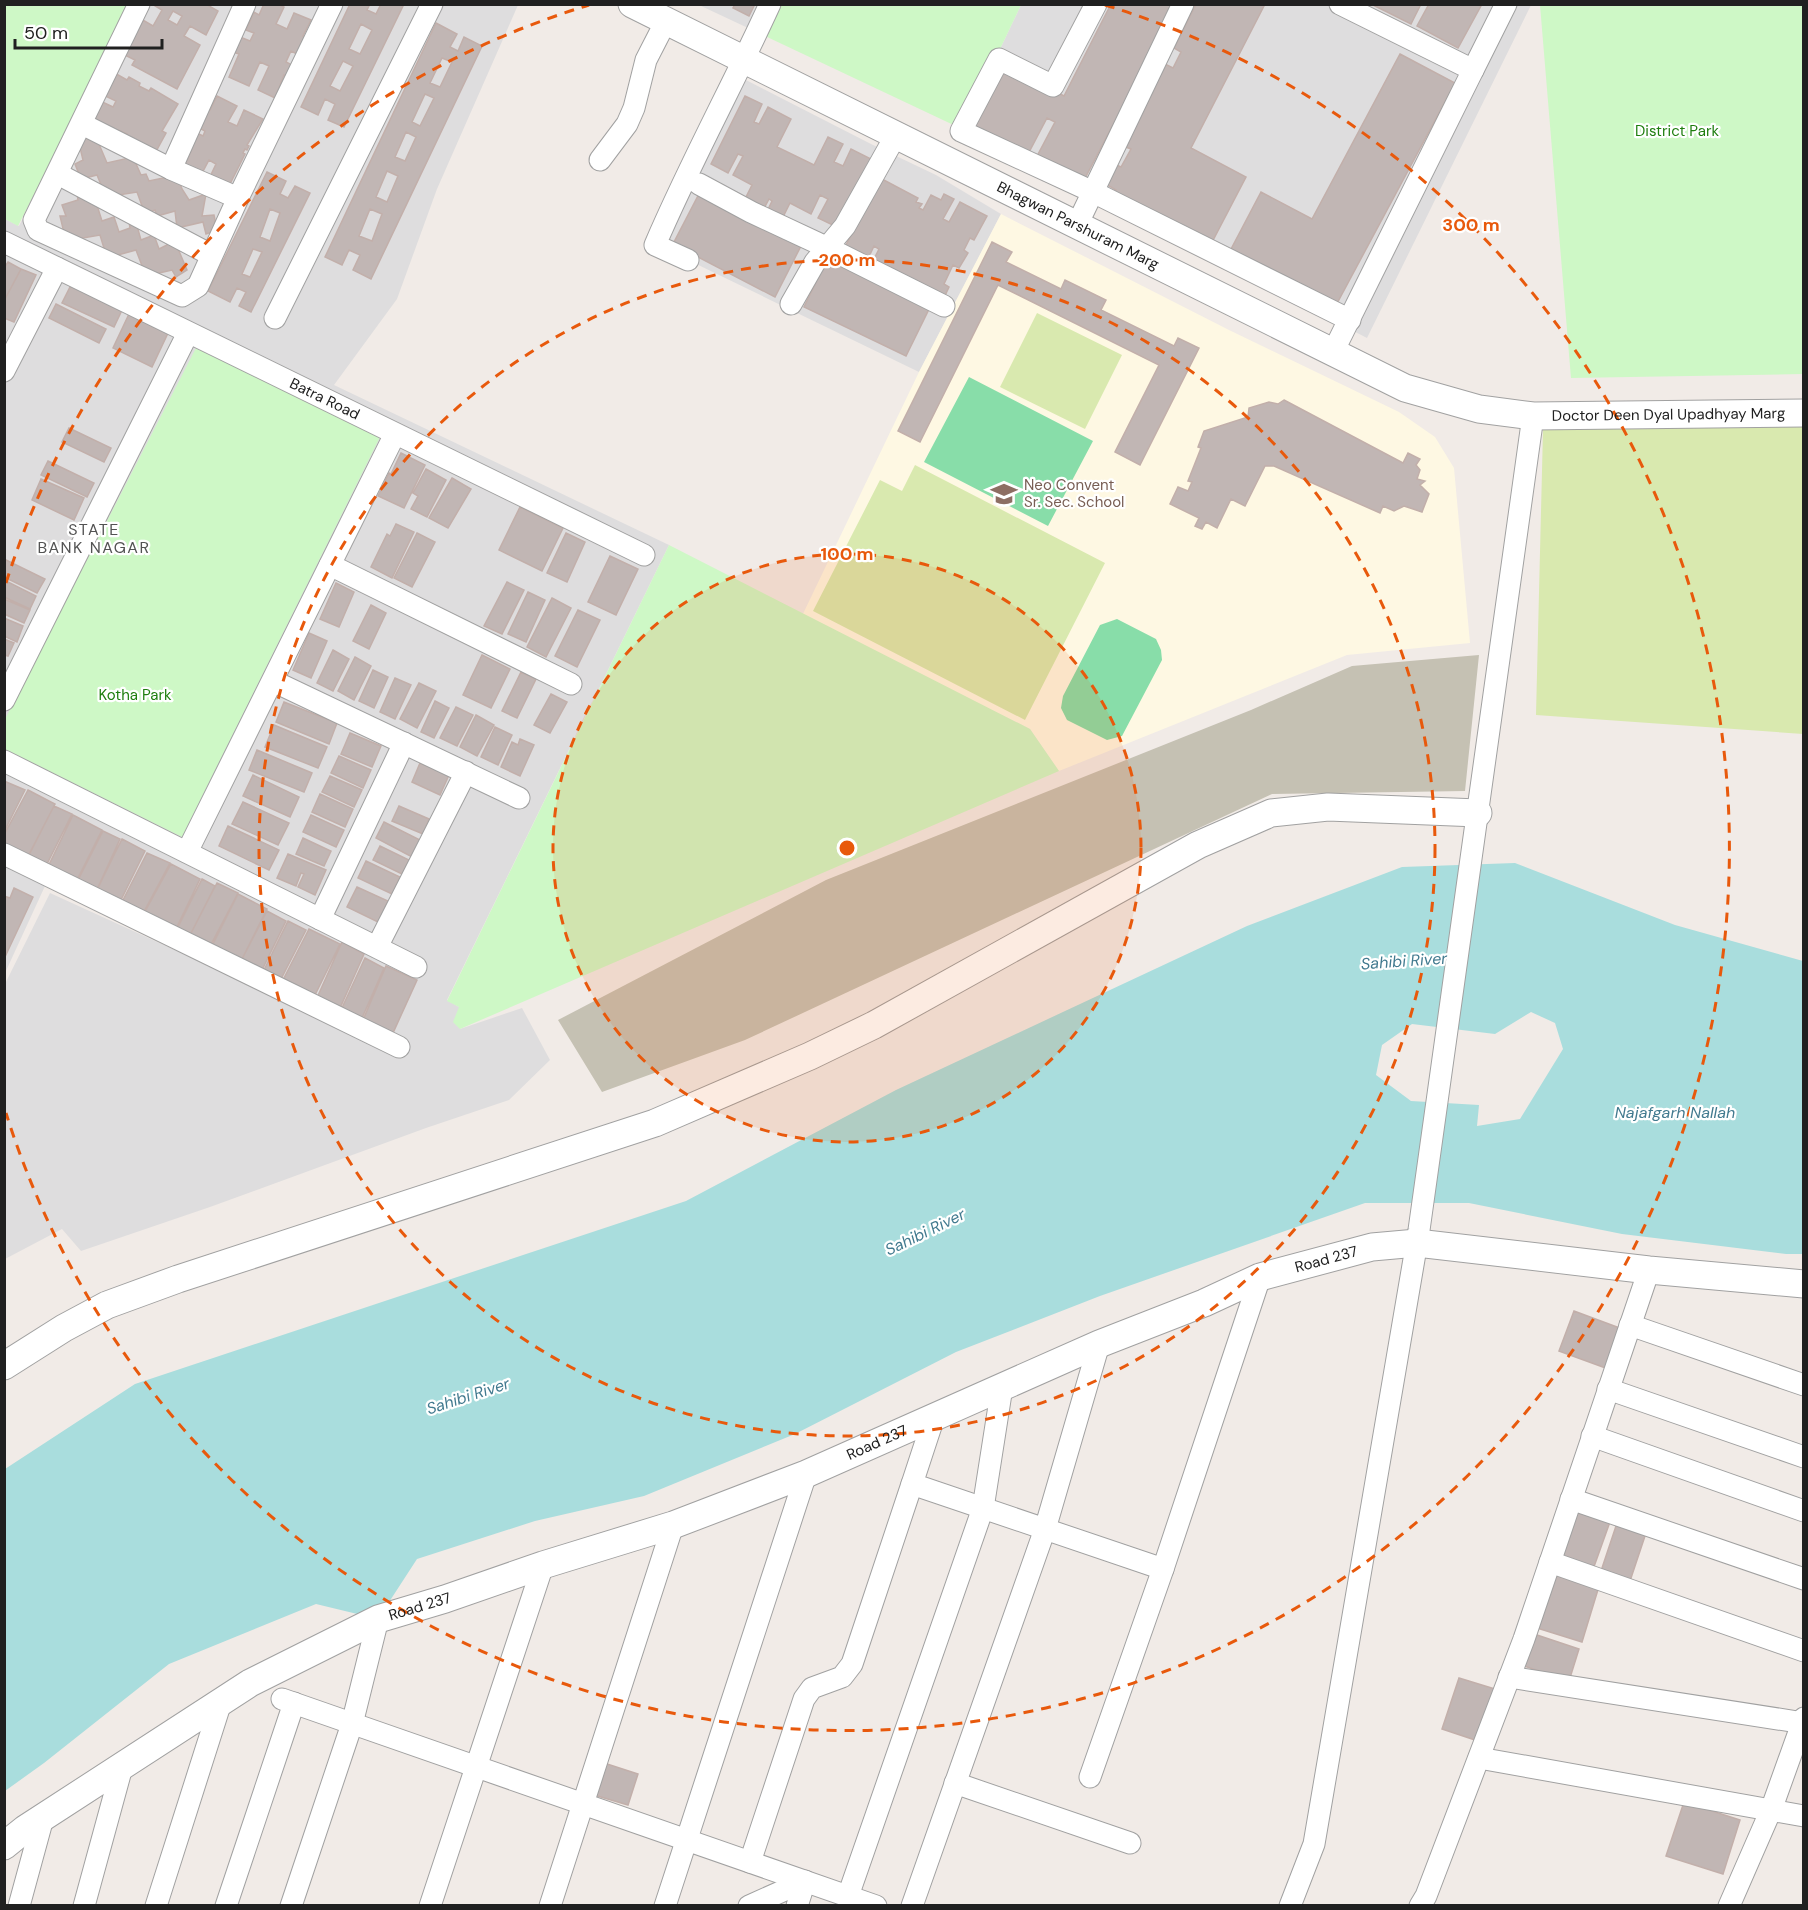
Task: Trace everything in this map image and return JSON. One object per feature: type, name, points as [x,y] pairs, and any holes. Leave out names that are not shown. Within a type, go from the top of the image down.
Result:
[{"type":"street","points":[[139,4],[34,220],[38,230],[182,296],[198,286],[326,7]]},
{"type":"street","points":[[171,169],[245,4]]},
{"type":"street","points":[[275,318],[432,4]]},
{"type":"street","name":"Bhagwan Parshuram Marg","points":[[632,4],[1405,388],[1479,409],[1533,416]]},
{"type":"street","points":[[688,260],[655,245],[681,185],[770,4]]},
{"type":"street","points":[[947,160],[999,59],[1053,86],[1096,4]]},
{"type":"street","points":[[1077,225],[1184,4]]},
{"type":"street","points":[[1333,352],[1506,4]]},
{"type":"street","points":[[1341,5],[1473,70]]},
{"type":"street","points":[[600,160],[627,124],[634,108],[646,60],[666,21]]},
{"type":"street","points":[[82,124],[171,169],[238,198]]},
{"type":"street","points":[[961,131],[1093,192],[1350,320]]},
{"type":"street","points":[[791,304],[814,262],[828,248],[851,217],[896,135]]},
{"type":"street","points":[[58,174],[211,255]]},
{"type":"street","points":[[699,184],[750,212],[944,306]]},
{"type":"street","name":"Batra Road","points":[[4,242],[644,555]]},
{"type":"street","points":[[4,371],[57,268]]},
{"type":"street","points":[[4,700],[189,333]]},
{"type":"street","name":"Doctor Deen Dyal Upadhyay Marg","points":[[1533,416],[1803,413]]},
{"type":"street","points":[[1290,1905],[1314,1844],[1417,1244],[1533,416]]},
{"type":"street","points":[[188,852],[395,434]]},
{"type":"street","points":[[330,565],[571,684]]},
{"type":"street","points":[[273,681],[519,798]]},
{"type":"street","points":[[320,919],[404,743]]},
{"type":"street","points":[[4,761],[416,967]]},
{"type":"street","points":[[377,947],[466,772]]},
{"type":"street","points":[[4,1366],[64,1328],[107,1305],[178,1279],[655,1123],[810,1056],[874,1025],[1198,845],[1271,813],[1328,807],[1478,813]]},
{"type":"street","points":[[4,854],[399,1047]]},
{"type":"street","name":"Road 237","points":[[4,1846],[250,1683],[378,1619],[673,1525],[806,1474],[1099,1344],[1204,1303],[1260,1277],[1372,1247],[1417,1244],[1649,1270],[1803,1284]]},
{"type":"street","points":[[1420,1905],[1426,1896],[1509,1677],[1649,1270]]},
{"type":"street","points":[[1090,1777],[1163,1569],[1260,1277]]},
{"type":"street","points":[[1630,1325],[1803,1385]]},
{"type":"street","points":[[912,1905],[1045,1528],[1099,1344]]},
{"type":"street","points":[[848,1896],[984,1508],[1002,1387]]},
{"type":"street","points":[[1608,1389],[1803,1457]]},
{"type":"street","points":[[750,1862],[804,1699],[812,1688],[842,1677],[852,1664],[934,1417]]},
{"type":"street","points":[[1592,1436],[1803,1510]]},
{"type":"street","points":[[665,1905],[806,1474]]},
{"type":"street","points":[[912,1484],[1163,1569]]},
{"type":"street","points":[[1571,1499],[1803,1579]]},
{"type":"street","points":[[550,1905],[673,1525]]},
{"type":"street","points":[[1550,1562],[1803,1651]]},
{"type":"street","points":[[430,1905],[543,1565]]},
{"type":"street","points":[[291,1905],[352,1724],[378,1619]]},
{"type":"street","points":[[1509,1677],[1803,1721],[1771,1810],[1729,1905]]},
{"type":"street","points":[[226,1905],[288,1701],[876,1905]]},
{"type":"street","points":[[156,1905],[221,1702]]},
{"type":"street","points":[[1479,1758],[1803,1816]]},
{"type":"street","points":[[84,1905],[122,1767]]},
{"type":"street","points":[[955,1783],[1130,1843]]},
{"type":"street","points":[[19,1905],[43,1818]]},
{"type":"street","points":[[749,1905],[806,1881]]},
{"type":"street","points":[[796,1905],[806,1881]]},
{"type":"shaded area","points":[[130,5],[518,5],[437,189],[397,299],[334,385],[669,545],[447,1000],[459,1007],[460,1029],[522,1008],[550,1060],[509,1100],[81,1251],[62,1229],[5,1259],[5,984],[50,893],[188,956],[45,886],[5,973],[5,219],[19,226]]},
{"type":"shaded area","points":[[699,5],[780,5],[765,36]]},
{"type":"shaded area","points":[[1021,5],[1531,5],[1367,338],[962,129]]},
{"type":"shaded area","points":[[742,78],[936,175],[1001,214],[919,372],[657,245]]},
{"type":"shaded area","points":[[1001,214],[1229,330],[1399,412],[1435,437],[1454,468],[1470,643],[1347,655],[1059,771],[1030,729],[802,616],[919,372]]},
{"type":"shaded area","points":[[1479,655],[1465,791],[1272,794],[745,1040],[602,1092],[558,1020],[826,880],[1251,710],[1352,666]]},
{"type":"green space","points":[[4,5],[130,5],[18,226],[5,219]]},
{"type":"green space","points":[[780,5],[1021,5],[962,129],[765,36]]},
{"type":"green space","name":"District Park","points":[[1540,5],[1803,5],[1803,374],[1571,378]]},
{"type":"green space","points":[[1037,313],[1122,355],[1085,429],[1000,387]]},
{"type":"green space","name":"Kotha Park","points":[[196,348],[380,437],[182,837],[5,749],[4,721]]},
{"type":"green space","points":[[969,377],[1093,441],[1048,526],[924,462]]},
{"type":"green space","points":[[1803,416],[1803,734],[1536,715],[1543,430]]},
{"type":"green space","points":[[915,465],[1105,563],[1025,720],[813,611],[880,480],[902,491]]},
{"type":"green space","points":[[669,545],[1030,729],[1059,771],[460,1029],[453,1022],[459,1007],[447,1001]]},
{"type":"green space","points":[[1117,619],[1156,639],[1162,660],[1122,736],[1107,740],[1067,720],[1061,708],[1063,696],[1100,625]]},
{"type":"water","points":[[1515,863],[1675,925],[1803,961],[1803,1254],[1786,1254],[1622,1234],[1469,1203],[1365,1203],[1100,1296],[956,1352],[795,1434],[644,1496],[535,1521],[417,1559],[378,1619],[316,1604],[169,1664],[5,1791],[5,1469],[135,1384],[686,1201],[896,1090],[1247,926],[1402,867]],"holes":[[[1531,1012],[1555,1023],[1563,1049],[1520,1119],[1477,1126],[1479,1105],[1411,1101],[1376,1075],[1382,1045],[1412,1024],[1495,1034]]]},
{"type":"building","points":[[152,4],[210,4],[209,6],[218,11],[206,35],[190,26],[184,36],[200,45],[177,89],[132,65],[135,60],[119,52],[131,43],[143,20],[153,26],[162,10]],"holes":[[[173,11],[182,16],[177,25],[168,20]]]},
{"type":"building","points":[[264,4],[278,4],[284,7],[276,24],[287,29],[294,13],[311,20],[303,36],[306,38],[299,55],[291,51],[286,62],[294,66],[289,77],[284,75],[275,98],[258,90],[269,66],[260,62],[249,86],[229,77],[239,54],[233,52],[240,37],[250,41],[254,33],[246,30],[254,12],[259,15]]},
{"type":"building","points":[[350,4],[370,4],[367,10],[376,14],[381,4],[404,4],[344,127],[328,120],[335,104],[325,99],[318,115],[301,107]],"holes":[[[361,24],[372,30],[360,54],[349,49]],[[343,61],[353,66],[340,91],[330,86]]]},
{"type":"building","points":[[735,4],[755,4],[749,16],[733,8]]},
{"type":"building","points":[[1111,4],[1176,4],[1082,184],[1035,160],[1055,122],[1047,118],[1027,156],[973,128],[1005,65],[1064,96]]},
{"type":"building","points":[[1196,4],[1265,4],[1191,148],[1246,177],[1210,246],[1112,197],[1116,190],[1104,183],[1114,164],[1121,167],[1131,149],[1123,146],[1165,64],[1173,68],[1181,52],[1174,48]]},
{"type":"building","points":[[1371,4],[1421,4],[1411,24]]},
{"type":"building","points":[[1429,4],[1482,4],[1458,48],[1417,26]]},
{"type":"building","points":[[436,23],[457,34],[450,47],[458,51],[464,37],[482,46],[371,279],[353,270],[360,255],[349,250],[342,265],[325,257]],"holes":[[[442,58],[452,62],[440,87],[430,83]],[[425,94],[434,98],[420,126],[412,122]],[[406,132],[416,137],[405,161],[395,157]],[[387,171],[398,176],[387,202],[376,197]],[[370,209],[382,214],[372,241],[359,236]]]},
{"type":"building","points":[[1400,54],[1455,83],[1334,309],[1229,253],[1261,192],[1312,219]]},
{"type":"building","points":[[111,71],[127,80],[129,77],[140,83],[139,86],[149,91],[151,88],[178,104],[162,131],[166,133],[153,157],[124,141],[127,134],[118,130],[115,136],[86,119],[96,99],[113,107],[116,101],[99,93]]},
{"type":"building","points":[[217,96],[237,106],[228,122],[237,126],[244,110],[263,119],[247,145],[249,146],[243,153],[245,154],[228,188],[209,179],[216,164],[209,160],[201,175],[184,166],[191,151],[187,148],[195,132],[203,136],[205,131],[197,127]]},
{"type":"building","points":[[745,96],[762,104],[754,122],[759,124],[768,107],[791,119],[777,147],[814,165],[828,137],[843,144],[834,162],[843,166],[851,149],[873,160],[839,228],[818,218],[828,199],[820,195],[811,214],[790,203],[780,223],[765,216],[772,201],[769,199],[761,214],[742,205],[752,185],[733,175],[743,156],[738,154],[728,173],[711,164]]},
{"type":"building","points":[[96,137],[107,163],[133,157],[141,175],[146,174],[149,181],[177,175],[189,200],[206,194],[202,216],[214,215],[217,230],[206,234],[203,222],[177,228],[175,211],[157,216],[155,210],[145,214],[137,192],[106,197],[97,175],[81,179],[75,164],[83,160],[78,139]]},
{"type":"building","points":[[267,172],[286,181],[280,194],[288,198],[295,186],[310,193],[251,312],[239,306],[246,292],[237,288],[230,302],[208,291]],"holes":[[[270,209],[280,213],[270,241],[260,237]],[[253,249],[262,252],[250,277],[242,274]]]},
{"type":"building","points":[[880,178],[918,198],[916,202],[922,204],[919,208],[923,210],[931,195],[941,200],[944,194],[954,199],[943,219],[949,222],[960,202],[987,216],[974,240],[970,238],[964,250],[968,253],[959,268],[953,265],[944,284],[949,287],[942,302],[871,265],[879,249],[874,246],[866,263],[843,251]]},
{"type":"building","points":[[76,188],[95,199],[102,221],[114,217],[119,232],[130,228],[129,221],[135,219],[141,240],[154,235],[159,249],[167,245],[167,239],[173,237],[187,270],[176,277],[172,270],[146,276],[136,250],[107,258],[100,235],[66,241],[60,216],[66,216],[62,205],[78,200]]},
{"type":"building","points":[[701,190],[803,242],[775,297],[673,244]]},
{"type":"building","points":[[992,242],[1012,252],[1006,262],[1061,289],[1065,280],[1106,300],[1101,310],[1174,346],[1178,338],[1199,348],[1140,465],[1115,452],[1159,365],[998,285],[920,442],[898,431]]},
{"type":"building","points":[[830,253],[932,303],[906,356],[804,307]]},
{"type":"building","points":[[8,262],[21,269],[4,301],[4,268]]},
{"type":"building","points":[[21,269],[36,275],[14,322],[4,318],[4,301]]},
{"type":"building","points":[[71,285],[122,310],[114,327],[62,303]]},
{"type":"building","points":[[56,304],[106,329],[99,343],[49,318]]},
{"type":"building","points":[[129,314],[168,333],[152,367],[113,348]]},
{"type":"building","points":[[1284,400],[1403,463],[1408,453],[1420,459],[1416,465],[1420,470],[1417,479],[1425,481],[1420,485],[1429,494],[1422,512],[1404,506],[1394,511],[1383,506],[1380,513],[1274,466],[1265,466],[1245,506],[1231,499],[1217,528],[1206,522],[1202,529],[1195,526],[1199,518],[1170,504],[1178,487],[1188,491],[1192,482],[1188,481],[1201,448],[1198,447],[1204,431],[1248,417],[1249,408],[1269,402],[1278,404]]},
{"type":"building","points":[[69,428],[111,448],[104,462],[62,442]]},
{"type":"building","points":[[401,453],[425,465],[404,508],[378,496]]},
{"type":"building","points":[[48,461],[94,483],[87,497],[41,475]]},
{"type":"building","points":[[426,469],[446,480],[427,517],[411,509],[418,496],[413,493]]},
{"type":"building","points":[[452,478],[471,489],[448,528],[429,518]]},
{"type":"building","points":[[41,479],[84,498],[74,520],[32,500]]},
{"type":"building","points":[[520,507],[563,528],[542,571],[499,550]]},
{"type":"building","points":[[396,524],[414,532],[392,578],[371,567],[387,534],[390,536]]},
{"type":"building","points":[[417,533],[435,542],[412,587],[394,578]]},
{"type":"building","points":[[566,533],[585,542],[567,582],[547,573]]},
{"type":"building","points":[[610,556],[638,569],[616,615],[588,602]]},
{"type":"building","points":[[4,559],[45,579],[37,593],[4,577]]},
{"type":"building","points":[[4,580],[36,596],[30,609],[4,597]]},
{"type":"building","points":[[507,582],[524,590],[502,634],[484,626]]},
{"type":"building","points":[[336,583],[354,592],[339,627],[320,619]]},
{"type":"building","points":[[528,592],[545,600],[526,642],[508,634]]},
{"type":"building","points":[[552,598],[571,608],[546,657],[527,647]]},
{"type":"building","points":[[4,599],[30,610],[24,623],[4,614]]},
{"type":"building","points":[[371,605],[386,613],[369,649],[353,641]]},
{"type":"building","points":[[578,610],[600,620],[577,667],[555,656]]},
{"type":"building","points":[[4,618],[23,626],[17,642],[4,636]]},
{"type":"building","points":[[309,633],[327,641],[311,678],[293,670]]},
{"type":"building","points":[[4,639],[14,643],[8,656],[4,655]]},
{"type":"building","points":[[333,650],[349,659],[333,691],[317,683]]},
{"type":"building","points":[[482,655],[510,669],[491,708],[463,695]]},
{"type":"building","points":[[355,657],[371,666],[354,700],[338,691]]},
{"type":"building","points":[[373,670],[388,677],[374,708],[359,701]]},
{"type":"building","points":[[521,672],[536,679],[517,718],[502,711]]},
{"type":"building","points":[[395,678],[411,685],[395,719],[380,712]]},
{"type":"building","points":[[419,683],[436,691],[417,728],[400,719]]},
{"type":"building","points":[[551,694],[567,702],[550,733],[534,725]]},
{"type":"building","points":[[435,701],[449,708],[434,738],[421,732]]},
{"type":"building","points":[[284,702],[337,723],[329,744],[276,722]]},
{"type":"building","points":[[456,707],[473,715],[457,746],[440,738]]},
{"type":"building","points":[[476,715],[494,725],[477,756],[460,747]]},
{"type":"building","points":[[274,725],[327,747],[318,768],[265,747]]},
{"type":"building","points":[[495,727],[512,735],[498,765],[481,757]]},
{"type":"building","points":[[350,733],[381,746],[372,767],[341,754]]},
{"type":"building","points":[[520,739],[534,745],[520,776],[501,767],[512,742],[518,745]]},
{"type":"building","points":[[257,750],[312,773],[304,792],[249,770]]},
{"type":"building","points":[[339,756],[371,770],[363,788],[331,773]]},
{"type":"building","points":[[420,763],[449,775],[440,795],[412,782]]},
{"type":"building","points":[[253,775],[299,797],[290,817],[243,796]]},
{"type":"building","points":[[330,776],[362,790],[354,807],[322,792]]},
{"type":"building","points":[[4,781],[25,790],[4,832]]},
{"type":"building","points":[[28,790],[55,804],[25,862],[4,852],[4,835]]},
{"type":"building","points":[[320,794],[353,809],[345,827],[312,812]]},
{"type":"building","points":[[243,802],[289,823],[278,845],[232,824]]},
{"type":"building","points":[[54,806],[72,814],[44,870],[26,861]]},
{"type":"building","points":[[399,806],[429,819],[423,834],[392,821]]},
{"type":"building","points":[[73,815],[102,830],[74,886],[46,871]]},
{"type":"building","points":[[311,815],[344,830],[336,847],[303,832]]},
{"type":"building","points":[[384,822],[422,841],[414,858],[376,838]]},
{"type":"building","points":[[228,826],[279,850],[269,870],[219,846]]},
{"type":"building","points":[[103,831],[120,839],[94,896],[75,886]]},
{"type":"building","points":[[303,838],[331,851],[324,866],[296,854]]},
{"type":"building","points":[[122,839],[145,851],[118,906],[95,894]]},
{"type":"building","points":[[380,846],[409,860],[402,874],[373,860]]},
{"type":"building","points":[[147,853],[170,863],[140,919],[119,908]]},
{"type":"building","points":[[288,854],[326,870],[315,895],[298,887],[304,874],[301,873],[296,886],[277,878]]},
{"type":"building","points":[[366,861],[400,877],[392,894],[358,878]]},
{"type":"building","points":[[171,864],[200,879],[173,935],[141,919]]},
{"type":"building","points":[[202,879],[215,886],[187,941],[174,935]]},
{"type":"building","points":[[217,883],[238,893],[208,950],[188,939]]},
{"type":"building","points":[[357,887],[388,901],[378,922],[347,907]]},
{"type":"building","points":[[14,888],[33,897],[4,959],[4,896],[10,898]]},
{"type":"building","points":[[238,894],[267,909],[240,963],[210,950]]},
{"type":"building","points":[[267,911],[286,921],[261,972],[240,963]]},
{"type":"building","points":[[288,921],[306,930],[280,981],[262,974]]},
{"type":"building","points":[[309,929],[340,944],[313,999],[281,984]]},
{"type":"building","points":[[342,942],[364,954],[340,1008],[316,1000]]},
{"type":"building","points":[[365,958],[384,968],[362,1018],[341,1010]]},
{"type":"building","points":[[386,966],[417,980],[393,1033],[363,1020]]},
{"type":"building","points":[[1574,1311],[1625,1330],[1611,1370],[1559,1351]]},
{"type":"building","points":[[1576,1506],[1611,1519],[1591,1575],[1556,1563]]},
{"type":"building","points":[[1618,1520],[1647,1530],[1629,1584],[1600,1574]]},
{"type":"building","points":[[1554,1570],[1600,1583],[1582,1642],[1537,1628]]},
{"type":"building","points":[[1534,1634],[1579,1649],[1569,1681],[1524,1666]]},
{"type":"building","points":[[1459,1678],[1495,1689],[1478,1741],[1442,1729]]},
{"type":"building","points":[[604,1763],[638,1774],[628,1805],[594,1795]]},
{"type":"building","points":[[1684,1802],[1740,1820],[1723,1874],[1666,1856]]},
{"type":"place","name":"Neo Convent Sr. Sec. School","points":[[1004,494]]},
{"type":"district","name":"STATE BANK NAGAR","points":[[94,538]]},
{"type":"water label","name":"Sahibi River","points":[[1404,961]]},
{"type":"water label","name":"Najafgarh Nallah","points":[[1675,1112]]},
{"type":"water label","name":"Sahibi River","points":[[925,1232]]},
{"type":"water label","name":"Sahibi River","points":[[468,1396]]}]
